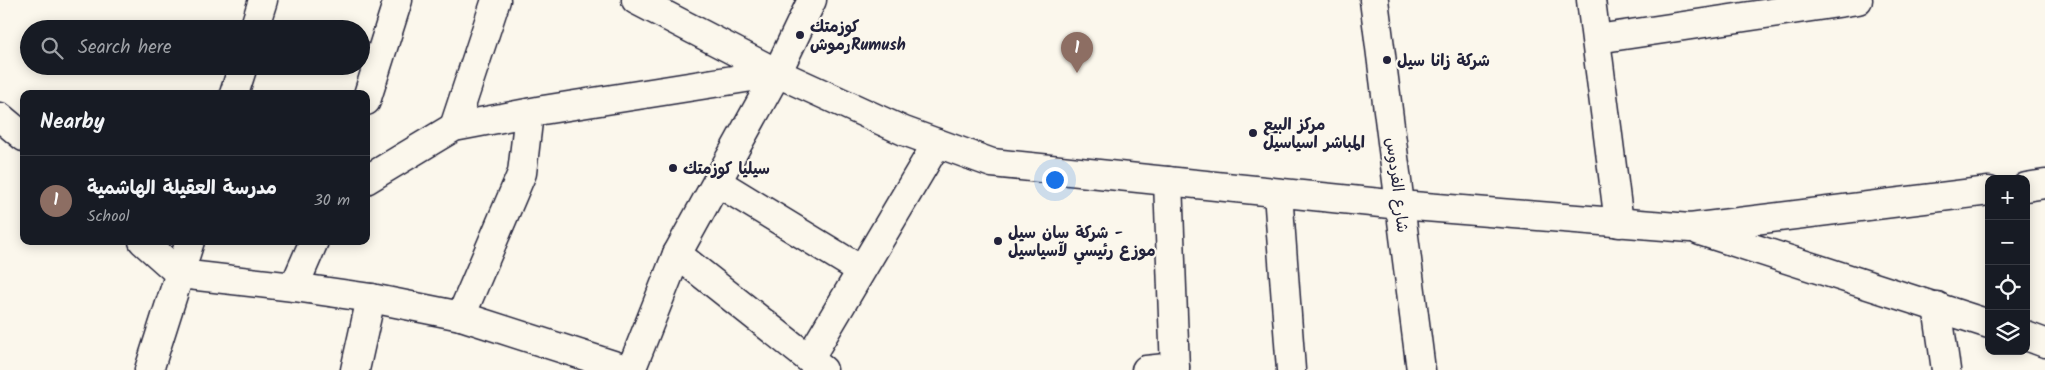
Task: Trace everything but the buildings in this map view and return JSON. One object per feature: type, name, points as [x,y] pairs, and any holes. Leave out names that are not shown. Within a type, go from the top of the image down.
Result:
[{"type":"street","points":[[257,20],[263,0]]},
{"type":"street","points":[[369,90],[398,0]]},
{"type":"street","points":[[454,127],[496,0]]},
{"type":"street","points":[[147,245],[180,274],[294,286],[371,298],[461,316],[630,370],[677,254],[777,73],[812,0]]},
{"type":"street","name":"شارع الفردوس","points":[[1374,0],[1421,370]]},
{"type":"street","points":[[1591,0],[1619,223]]},
{"type":"street","points":[[1597,39],[1842,1]]},
{"type":"street","points":[[651,4],[777,73],[904,131],[992,163],[1400,206],[1690,228],[1985,191]]},
{"type":"street","points":[[370,178],[454,127],[777,73]]},
{"type":"street","points":[[235,90],[240,75]]},
{"type":"street","points":[[461,316],[522,173],[529,113]]},
{"type":"street","points":[[0,116],[20,134]]},
{"type":"street","points":[[677,254],[816,364],[861,270],[936,143]]},
{"type":"street","points":[[1146,370],[1175,369],[1168,181]]},
{"type":"street","points":[[717,182],[861,270]]},
{"type":"street","points":[[2030,186],[2045,184]]},
{"type":"street","points":[[1278,192],[1291,370]]},
{"type":"street","points":[[1690,228],[1985,323]]},
{"type":"street","points":[[149,370],[189,245]]},
{"type":"street","points":[[294,286],[312,245]]},
{"type":"street","points":[[355,370],[371,298]]},
{"type":"street","points":[[1937,306],[1946,370]]},
{"type":"street","points":[[2030,337],[2045,343]]},
{"type":"place","name":"كوزمتك رموشRumush","points":[[800,35]]},
{"type":"place","name":"شركة زانا سيل","points":[[1387,60]]},
{"type":"place","name":"مدرسة العقيلة الهاشمية","points":[[1077,73]]},
{"type":"place","name":"مركز البيع المباشر اسياسيل","points":[[1253,133]]},
{"type":"place","name":"سيليا كوزمتك","points":[[673,168]]},
{"type":"place","name":"شركة سان سيل - موزع رئيسي لآسياسيل","points":[[998,241]]}]
